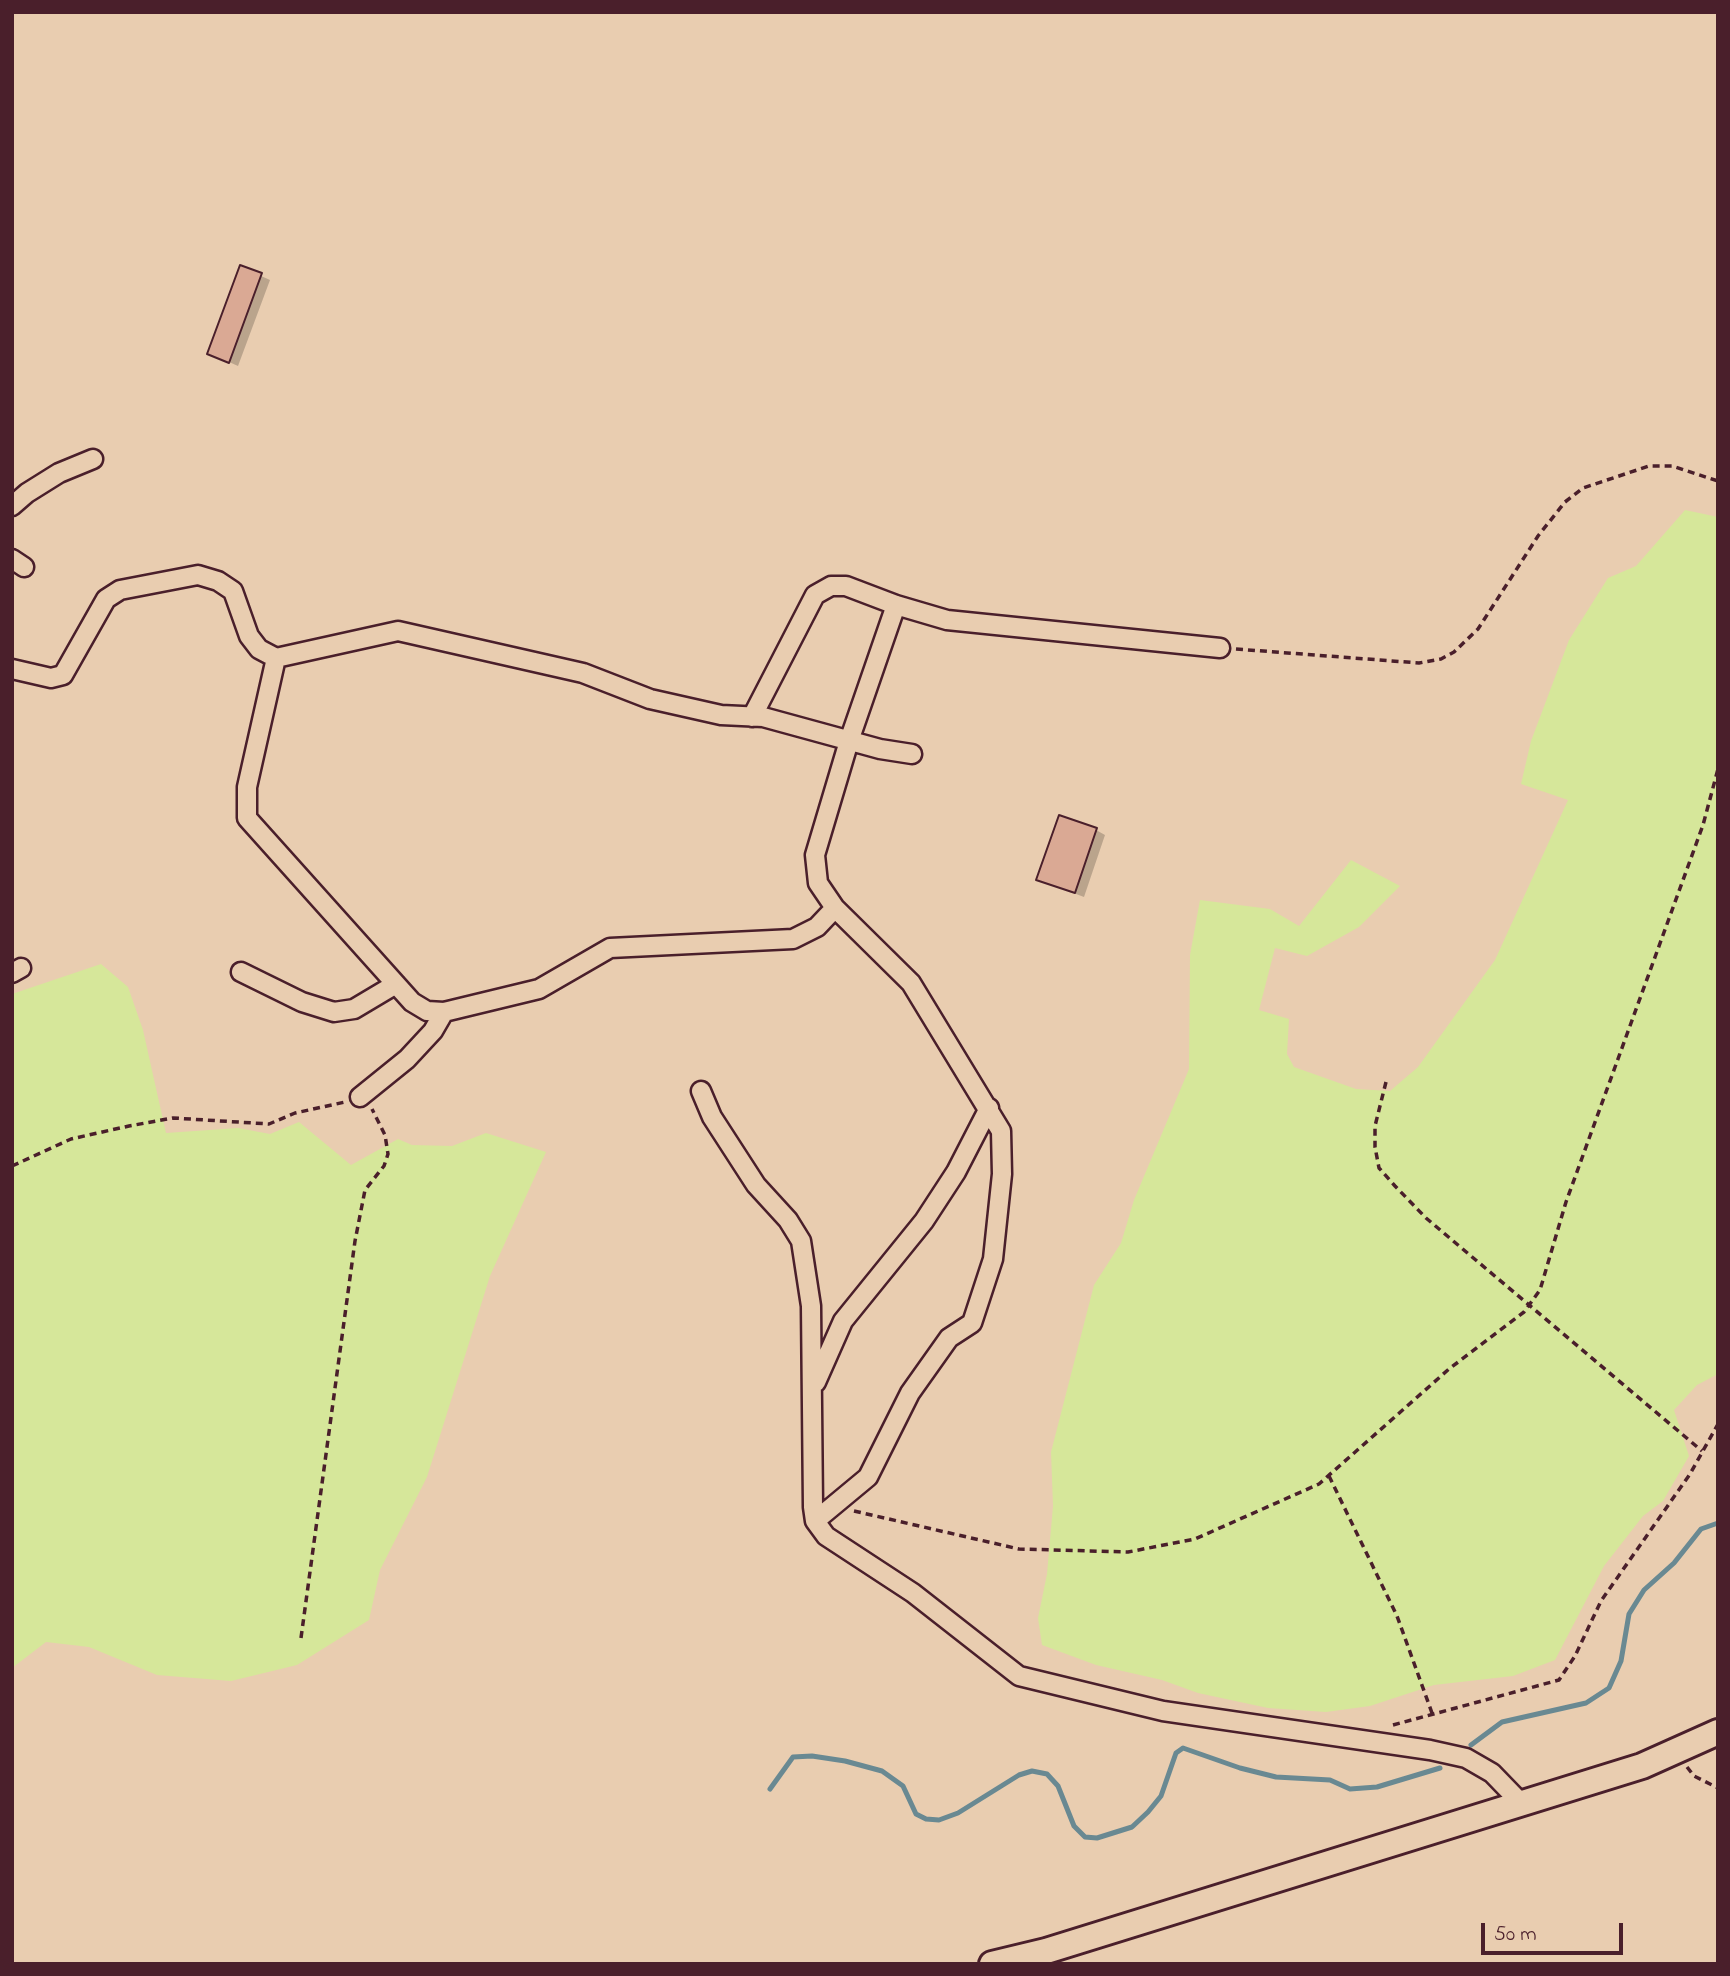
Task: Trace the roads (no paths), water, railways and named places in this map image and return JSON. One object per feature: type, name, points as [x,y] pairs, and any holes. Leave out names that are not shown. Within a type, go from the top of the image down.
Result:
[{"type":"street","points":[[12,506],[59,473],[93,459]]},
{"type":"street","points":[[12,668],[51,678],[63,675],[106,599],[120,590],[198,575],[218,581],[233,591],[249,636],[259,649],[276,658],[398,631],[583,673],[650,699],[721,715],[752,717],[912,754]]},
{"type":"street","points":[[752,717],[815,596],[823,588],[846,586],[947,620],[1220,648]]},
{"type":"street","points":[[816,1521],[836,1507],[868,1477],[910,1392],[948,1338],[972,1323],[993,1259],[1002,1174],[1001,1131],[911,983],[835,908],[818,883],[815,855],[849,741],[896,605]]},
{"type":"street","points":[[276,658],[247,787],[247,818],[396,984],[419,1007],[427,1011],[444,1012],[539,989],[610,948],[793,939],[817,927],[835,908]]},
{"type":"street","points":[[241,972],[302,1002],[334,1012],[354,1009],[396,984]]},
{"type":"street","points":[[360,1097],[407,1059],[433,1031],[444,1012]]},
{"type":"street","points":[[701,1091],[712,1117],[757,1185],[788,1220],[801,1241],[811,1306],[813,1507],[816,1521],[826,1536],[913,1593],[1019,1676],[1163,1710],[1430,1750],[1466,1758],[1492,1773],[1522,1804]]},
{"type":"street","points":[[812,1388],[843,1321],[924,1221],[956,1172],[989,1108]]},
{"type":"street","points":[[992,1964],[1046,1951],[1642,1766],[1718,1731]]},
{"type":"waterway","points":[[1471,1745],[1502,1722],[1586,1703],[1609,1688],[1621,1661],[1629,1614],[1644,1590],[1674,1563],[1701,1529],[1718,1523]]},
{"type":"waterway","points":[[770,1789],[793,1757],[812,1756],[845,1761],[882,1771],[903,1786],[916,1814],[926,1819],[939,1820],[958,1813],[1019,1775],[1032,1771],[1047,1774],[1058,1786],[1074,1826],[1085,1837],[1097,1838],[1132,1827],[1148,1812],[1161,1796],[1176,1753],[1183,1748],[1240,1768],[1276,1777],[1330,1780],[1350,1789],[1377,1787],[1440,1768]]}]
